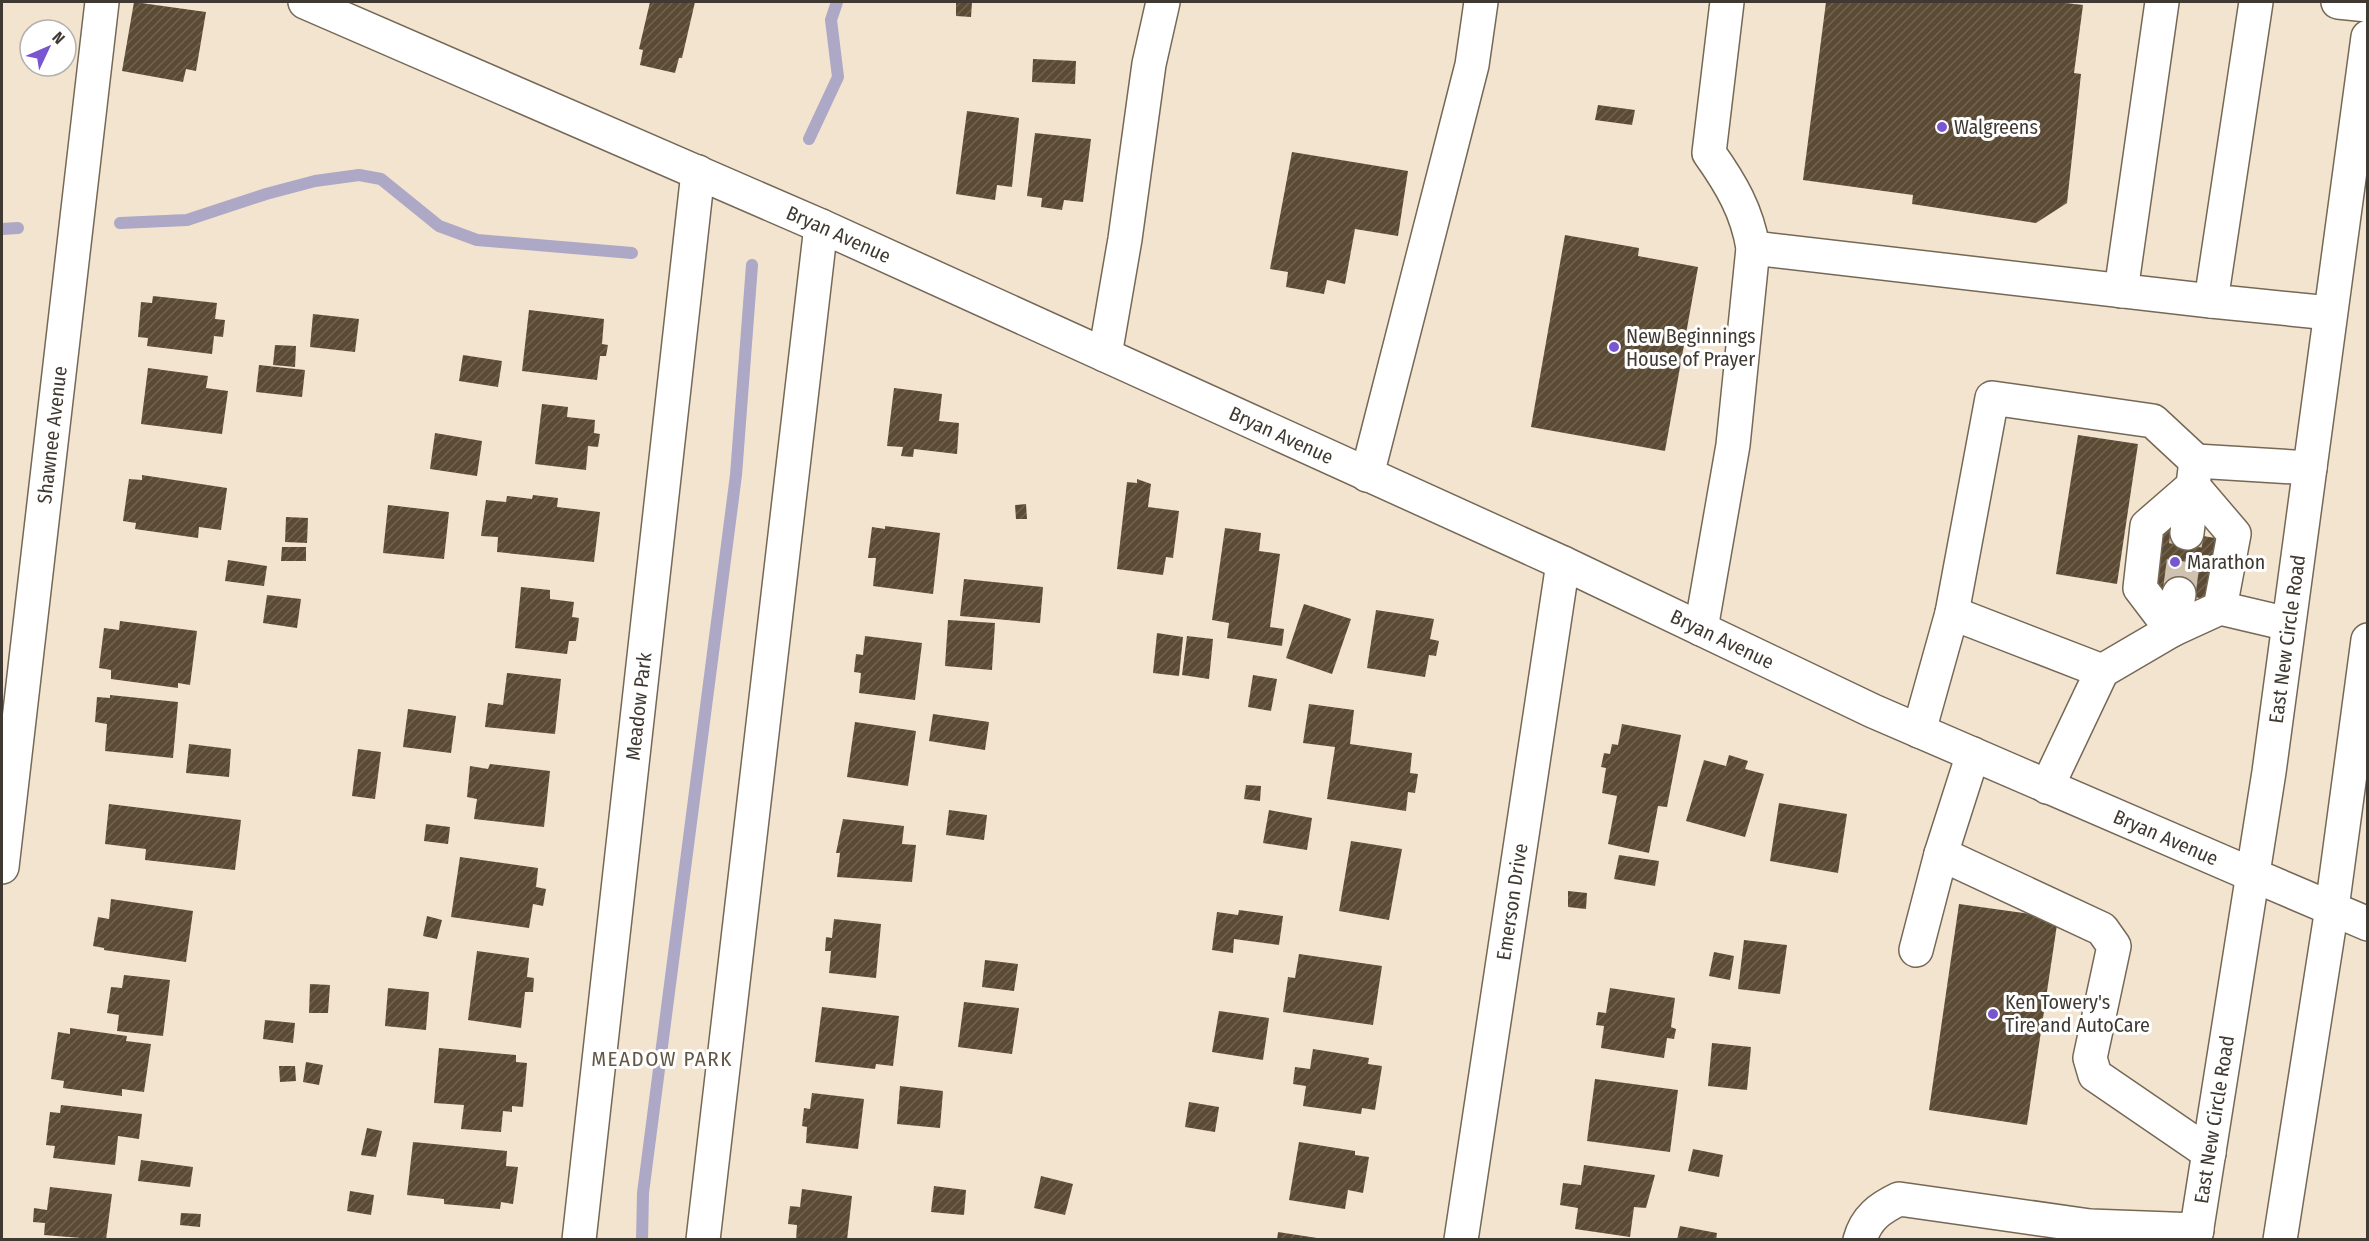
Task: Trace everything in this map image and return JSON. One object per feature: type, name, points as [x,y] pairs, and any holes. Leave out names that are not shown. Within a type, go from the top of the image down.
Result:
[{"type":"main road","name":"Shawnee Avenue","points":[[2,867],[102,2]]},
{"type":"main road","name":"Bryan Avenue","points":[[306,2],[821,226],[1563,563],[1919,731],[2367,924]]},
{"type":"main road","points":[[1105,355],[1125,239],[1149,64],[1163,2]]},
{"type":"main road","points":[[1368,475],[1472,65],[1481,2]]},
{"type":"main road","points":[[1701,629],[1733,444],[1753,248],[1749,225],[1742,206],[1730,182],[1709,153],[1727,2]]},
{"type":"main road","points":[[2121,291],[2162,2]]},
{"type":"main road","points":[[2211,301],[2256,2]]},
{"type":"main road","points":[[2338,2],[2367,5]]},
{"type":"main road","name":"East New Circle Road","points":[[2196,1235],[2253,875],[2367,37]]},
{"type":"main road","name":"Meadow Park","points":[[579,1239],[698,172]]},
{"type":"main road","points":[[704,1239],[821,226]]},
{"type":"main road","points":[[1753,248],[2330,313]]},
{"type":"main road","points":[[1919,731],[1952,613],[1992,398],[2153,421],[2194,474],[2234,534],[2220,608]]},
{"type":"main road","points":[[2172,630],[2140,588],[2147,526],[2194,474],[2310,468]]},
{"type":"main road","points":[[2187,532],[2194,474]]},
{"type":"main road","name":"Emerson Drive","points":[[1461,1239],[1563,563]]},
{"type":"main road","points":[[2172,630],[2179,594]]},
{"type":"main road","points":[[2047,787],[2102,671],[2172,630],[2220,608],[2288,624]]},
{"type":"main road","points":[[1952,613],[2102,671]]},
{"type":"main road","points":[[2280,1239],[2332,908],[2367,640]]},
{"type":"main road","points":[[1916,950],[1941,854],[1972,754]]},
{"type":"main road","points":[[1941,854],[2102,929],[2109,936],[2115,946],[2091,1058],[2095,1075],[2209,1153]]},
{"type":"main road","points":[[1862,1234],[1879,1209],[1899,1199],[2090,1226],[2196,1235]]},
{"type":"building","points":[[134,2],[206,12],[196,71],[186,69],[183,82],[122,71]]},
{"type":"building","points":[[650,2],[695,2],[682,58],[679,58],[675,73],[640,65],[643,50],[639,49]]},
{"type":"building","points":[[956,2],[972,2],[971,17],[956,16]]},
{"type":"building","name":"Walgreens","points":[[1826,2],[2057,2],[2083,5],[2074,73],[2081,74],[2067,203],[2036,223],[1912,204],[1913,195],[1803,180]]},
{"type":"building","points":[[1033,59],[1076,61],[1075,84],[1032,82]]},
{"type":"building","points":[[1598,105],[1635,110],[1632,125],[1595,120]]},
{"type":"building","points":[[967,111],[1019,118],[1012,187],[997,185],[995,200],[956,194]]},
{"type":"building","points":[[1035,133],[1091,139],[1083,202],[1064,200],[1062,210],[1041,207],[1042,198],[1027,196]]},
{"type":"building","points":[[1292,152],[1408,171],[1398,236],[1355,229],[1345,284],[1327,280],[1324,294],[1286,287],[1288,272],[1270,269]]},
{"type":"building","name":"New Beginnings House of Prayer","points":[[1565,235],[1639,248],[1638,256],[1698,267],[1665,451],[1531,427]]},
{"type":"building","points":[[153,296],[217,303],[215,319],[225,320],[223,337],[214,336],[212,354],[147,346],[148,338],[138,337],[141,302],[152,303]]},
{"type":"building","points":[[529,310],[604,319],[602,344],[608,345],[606,356],[600,356],[597,380],[522,371]]},
{"type":"building","points":[[313,314],[359,319],[355,352],[310,347]]},
{"type":"building","points":[[275,345],[296,346],[295,367],[273,365]]},
{"type":"building","points":[[463,355],[502,361],[498,387],[459,381]]},
{"type":"building","points":[[259,365],[305,370],[302,397],[256,392]]},
{"type":"building","points":[[148,368],[208,376],[206,388],[228,391],[222,434],[141,424]]},
{"type":"building","points":[[894,388],[942,394],[939,421],[959,423],[957,454],[914,449],[913,457],[901,456],[903,447],[887,446]]},
{"type":"building","points":[[542,404],[568,407],[567,417],[595,420],[594,433],[600,434],[598,447],[588,446],[586,470],[535,464]]},
{"type":"building","points":[[435,433],[482,441],[477,476],[430,469]]},
{"type":"building","points":[[2078,435],[2138,444],[2117,584],[2056,574]]},
{"type":"building","points":[[142,475],[227,488],[221,530],[199,527],[198,538],[135,529],[136,523],[123,521],[129,479],[142,480]]},
{"type":"building","points":[[1137,479],[1151,484],[1148,507],[1179,511],[1173,558],[1166,557],[1163,575],[1117,569],[1127,482],[1137,483]]},
{"type":"building","points":[[533,495],[558,498],[557,507],[600,512],[594,562],[497,552],[498,537],[481,536],[486,500],[506,502],[507,496],[532,499]]},
{"type":"building","points":[[1026,504],[1027,519],[1016,519],[1015,505]]},
{"type":"building","points":[[388,505],[449,512],[444,559],[383,553]]},
{"type":"building","points":[[286,517],[308,518],[307,543],[285,542]]},
{"type":"building","name":"Marathon","points":[[2138,525],[2221,539],[2212,600],[2128,586]]},
{"type":"building","points":[[885,526],[940,533],[933,594],[873,586],[876,558],[868,558],[872,527],[885,529]]},
{"type":"building","points":[[1225,528],[1261,533],[1259,551],[1280,554],[1270,627],[1284,629],[1282,646],[1227,638],[1229,623],[1212,620]]},
{"type":"building","points":[[282,547],[306,547],[306,561],[281,561]]},
{"type":"building","points":[[228,560],[267,566],[264,586],[225,581]]},
{"type":"building","points":[[964,579],[1043,587],[1040,623],[960,616]]},
{"type":"building","points":[[521,587],[550,590],[550,599],[574,602],[572,617],[579,618],[576,641],[569,641],[567,654],[515,648]]},
{"type":"building","points":[[267,595],[301,599],[297,628],[263,623]]},
{"type":"building","points":[[1304,604],[1351,619],[1332,674],[1286,658]]},
{"type":"building","points":[[1376,610],[1434,619],[1430,639],[1439,641],[1436,656],[1429,655],[1425,677],[1367,668]]},
{"type":"building","points":[[948,620],[995,623],[992,670],[945,666]]},
{"type":"building","points":[[120,621],[197,631],[190,685],[178,683],[178,688],[111,679],[111,670],[99,668],[104,628],[119,630]]},
{"type":"building","points":[[1157,633],[1183,637],[1179,676],[1153,673]]},
{"type":"building","points":[[865,636],[922,643],[915,700],[859,693],[861,673],[854,672],[856,654],[863,655]]},
{"type":"building","points":[[1187,636],[1213,639],[1209,679],[1182,675]]},
{"type":"building","points":[[507,673],[561,679],[555,734],[485,727],[488,703],[503,705]]},
{"type":"building","points":[[1253,675],[1277,679],[1271,711],[1248,707]]},
{"type":"building","points":[[110,695],[178,702],[173,758],[105,751],[107,724],[95,722],[97,697],[110,698]]},
{"type":"building","points":[[1309,704],[1354,710],[1350,744],[1412,753],[1410,773],[1418,774],[1415,793],[1408,792],[1406,811],[1327,799],[1335,747],[1303,743]]},
{"type":"building","points":[[408,709],[456,716],[451,753],[403,747]]},
{"type":"building","points":[[933,714],[989,722],[985,750],[929,741]]},
{"type":"building","points":[[855,722],[916,731],[908,786],[847,777]]},
{"type":"building","points":[[1622,724],[1681,735],[1667,807],[1658,806],[1649,853],[1608,844],[1617,796],[1602,793],[1606,768],[1601,767],[1604,753],[1610,754],[1612,744],[1618,745]]},
{"type":"building","points":[[189,744],[231,749],[229,777],[186,773]]},
{"type":"building","points":[[358,749],[381,752],[375,799],[352,796]]},
{"type":"building","points":[[1729,755],[1748,761],[1745,769],[1764,774],[1745,837],[1686,821],[1704,760],[1726,766]]},
{"type":"building","points":[[490,764],[550,771],[544,827],[474,819],[477,799],[467,797],[470,766],[488,769]]},
{"type":"building","points":[[1246,785],[1261,786],[1260,801],[1244,799]]},
{"type":"building","points":[[1779,803],[1847,814],[1838,873],[1770,861]]},
{"type":"building","points":[[109,804],[241,820],[235,870],[145,860],[146,849],[105,844]]},
{"type":"building","points":[[949,810],[987,815],[984,840],[946,835]]},
{"type":"building","points":[[1269,810],[1312,818],[1307,850],[1263,843]]},
{"type":"building","points":[[843,819],[904,826],[902,844],[916,845],[912,882],[837,877],[840,853],[836,853]]},
{"type":"building","points":[[426,824],[450,827],[448,844],[424,841]]},
{"type":"building","points":[[1351,841],[1402,849],[1389,920],[1339,911]]},
{"type":"building","points":[[1619,855],[1659,861],[1655,886],[1614,879]]},
{"type":"building","points":[[460,857],[538,868],[536,887],[546,889],[543,906],[533,904],[529,928],[451,917]]},
{"type":"building","points":[[1568,891],[1587,893],[1586,909],[1568,907]]},
{"type":"building","points":[[111,899],[193,911],[186,962],[104,950],[104,948],[93,946],[98,917],[109,919]]},
{"type":"building","name":"Ken Towery's Tire and AutoCare","points":[[1959,904],[2058,918],[2027,1125],[1929,1110]]},
{"type":"building","points":[[1239,910],[1283,916],[1279,945],[1234,939],[1233,953],[1212,950],[1217,912],[1238,915]]},
{"type":"building","points":[[427,916],[442,920],[437,939],[423,936]]},
{"type":"building","points":[[834,919],[881,924],[876,978],[829,973],[831,951],[825,951],[826,937],[832,938]]},
{"type":"building","points":[[1744,940],[1787,945],[1780,994],[1738,989]]},
{"type":"building","points":[[477,951],[529,958],[527,977],[534,978],[533,992],[525,992],[521,1028],[468,1020]]},
{"type":"building","points":[[1714,952],[1734,956],[1730,980],[1709,976]]},
{"type":"building","points":[[1299,954],[1382,966],[1373,1025],[1283,1012],[1288,977],[1295,978]]},
{"type":"building","points":[[985,960],[1018,964],[1014,991],[982,987]]},
{"type":"building","points":[[124,975],[170,980],[163,1036],[117,1031],[119,1015],[107,1013],[111,987],[122,988]]},
{"type":"building","points":[[310,984],[330,985],[328,1013],[309,1013]]},
{"type":"building","points":[[388,988],[429,992],[426,1030],[385,1026]]},
{"type":"building","points":[[1610,988],[1675,998],[1671,1027],[1676,1029],[1674,1039],[1667,1038],[1664,1058],[1601,1048],[1604,1026],[1596,1025],[1598,1012],[1606,1013]]},
{"type":"building","points":[[964,1002],[1019,1008],[1012,1054],[958,1047]]},
{"type":"building","points":[[822,1007],[899,1016],[893,1066],[876,1064],[875,1069],[815,1062]]},
{"type":"building","points":[[1219,1011],[1269,1018],[1263,1060],[1212,1052]]},
{"type":"building","points":[[265,1020],[295,1023],[293,1043],[263,1039]]},
{"type":"building","points":[[70,1028],[127,1036],[126,1041],[151,1044],[144,1092],[122,1089],[122,1096],[63,1088],[64,1081],[51,1079],[58,1032],[70,1034]]},
{"type":"building","points":[[1712,1043],[1751,1047],[1747,1090],[1708,1086]]},
{"type":"building","points":[[439,1048],[516,1055],[516,1062],[527,1063],[523,1107],[512,1106],[512,1112],[503,1111],[501,1132],[461,1129],[464,1105],[434,1103]]},
{"type":"building","points":[[1313,1049],[1369,1058],[1368,1064],[1382,1066],[1375,1110],[1362,1108],[1361,1114],[1303,1106],[1306,1086],[1293,1084],[1295,1067],[1310,1069]]},
{"type":"building","points":[[306,1062],[323,1065],[319,1085],[303,1082]]},
{"type":"building","points":[[279,1066],[295,1066],[296,1081],[280,1082]]},
{"type":"building","points":[[1595,1079],[1678,1090],[1670,1152],[1587,1141]]},
{"type":"building","points":[[900,1086],[943,1091],[940,1128],[897,1124]]},
{"type":"building","points":[[812,1093],[864,1099],[858,1149],[806,1143],[807,1127],[802,1126],[804,1108],[810,1109]]},
{"type":"building","points":[[1189,1102],[1219,1107],[1215,1132],[1185,1127]]},
{"type":"building","points":[[61,1105],[142,1114],[139,1139],[118,1136],[115,1165],[53,1158],[55,1146],[46,1145],[50,1112],[60,1113]]},
{"type":"building","points":[[367,1128],[382,1131],[376,1157],[361,1155]]},
{"type":"building","points":[[413,1142],[507,1151],[506,1166],[518,1167],[513,1204],[501,1202],[500,1209],[444,1204],[444,1199],[407,1195]]},
{"type":"building","points":[[1299,1142],[1355,1151],[1355,1155],[1369,1157],[1363,1193],[1348,1190],[1345,1209],[1289,1200]]},
{"type":"building","points":[[1693,1149],[1723,1155],[1719,1177],[1688,1171]]},
{"type":"building","points":[[141,1160],[193,1167],[190,1187],[138,1181]]},
{"type":"building","points":[[1584,1165],[1655,1175],[1646,1208],[1634,1207],[1630,1237],[1575,1229],[1578,1208],[1560,1205],[1563,1183],[1581,1185]]},
{"type":"building","points":[[1041,1176],[1073,1184],[1065,1215],[1034,1208]]},
{"type":"building","points":[[934,1186],[966,1190],[964,1215],[931,1212]]},
{"type":"building","points":[[50,1187],[112,1194],[106,1240],[44,1235],[45,1223],[33,1222],[34,1208],[47,1210]]},
{"type":"building","points":[[802,1189],[852,1196],[847,1240],[796,1240],[797,1225],[788,1224],[790,1206],[800,1207]]},
{"type":"building","points":[[350,1191],[374,1195],[371,1215],[347,1211]]},
{"type":"building","points":[[181,1213],[201,1214],[200,1227],[180,1225]]},
{"type":"building","points":[[1680,1226],[1717,1233],[1716,1240],[1677,1240]]},
{"type":"building","points":[[1278,1232],[1317,1238],[1317,1240],[1277,1240]]},
{"type":"waterway","points":[[809,139],[838,77],[831,20],[837,2]]},
{"type":"waterway","points":[[120,223],[187,220],[266,194],[315,181],[359,175],[381,179],[439,226],[477,240],[632,253]]},
{"type":"waterway","points":[[2,229],[18,228]]},
{"type":"waterway","points":[[642,1240],[643,1193],[736,475],[752,265]]},
{"type":"tunnel","points":[[2179,594],[2187,533]]},
{"type":"place","name":"Walgreens","points":[[1942,127]]},
{"type":"place","name":"New Beginnings House of Prayer","points":[[1614,347]]},
{"type":"place","name":"Marathon","points":[[2175,562]]},
{"type":"place","name":"Ken Towery's Tire and AutoCare","points":[[1993,1014]]},
{"type":"district","name":"MEADOW PARK","points":[[662,1059]]}]
